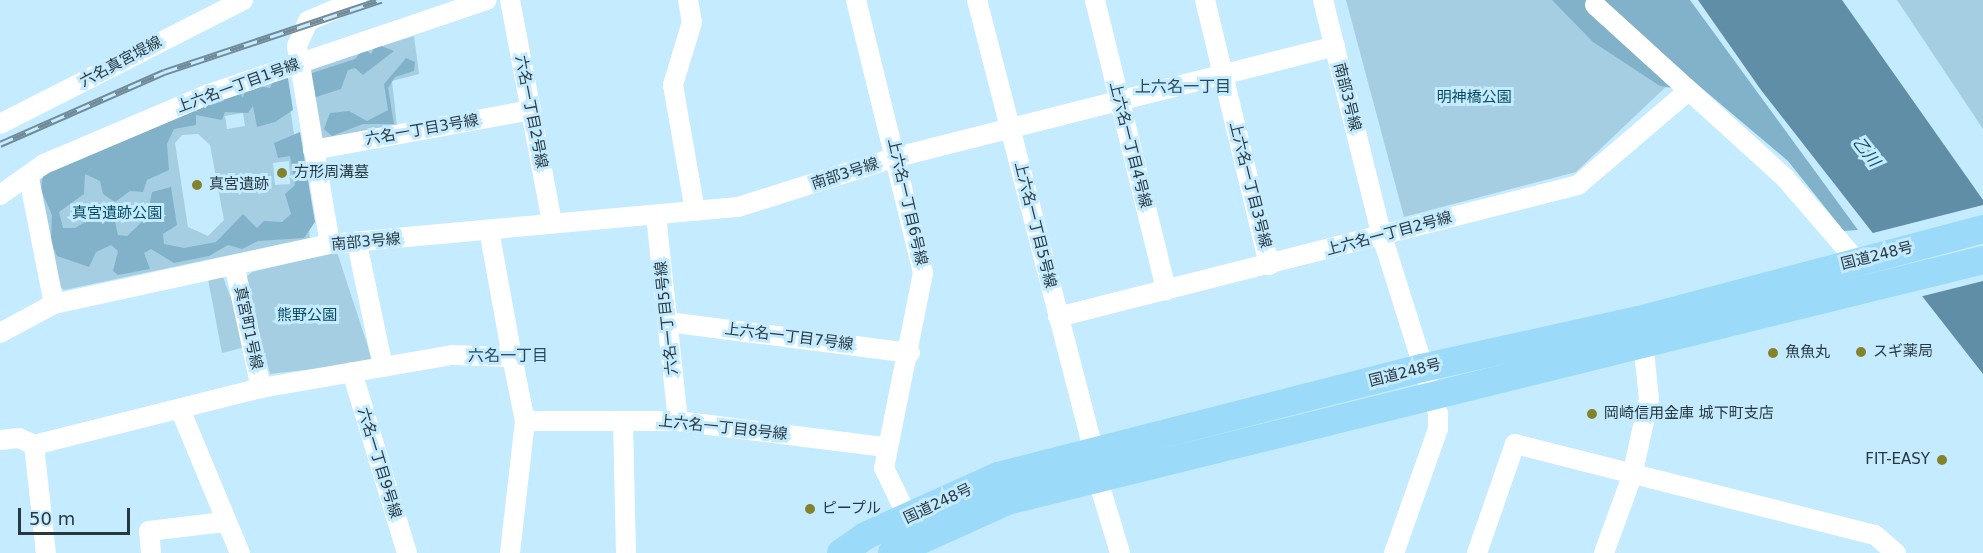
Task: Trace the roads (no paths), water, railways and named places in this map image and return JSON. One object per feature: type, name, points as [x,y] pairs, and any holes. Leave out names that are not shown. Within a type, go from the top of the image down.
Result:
[{"type":"highway","name":"国道248号","points":[[1642,332],[1856,260],[1983,229]]},
{"type":"highway","name":"国道248号","points":[[910,541],[998,476],[1093,450],[1426,381],[1642,332],[1871,289],[1983,260]]},
{"type":"highway","name":"国道248号","points":[[841,553],[910,541],[1006,501],[1098,480],[1426,381]]},
{"type":"street","points":[[171,36],[219,0]]},
{"type":"street","name":"六名真宮堤線","points":[[0,124],[243,0]]},
{"type":"street","points":[[330,244],[298,64],[297,46],[308,21],[357,0]]},
{"type":"street","name":"上六名一丁目1号線","points":[[0,195],[28,178],[45,164],[129,127],[298,64],[487,0]]},
{"type":"street","name":"六名一丁目2号線","points":[[510,0],[552,223]]},
{"type":"street","points":[[688,0],[692,22],[673,85],[695,211]]},
{"type":"street","name":"上六名一丁目6号線","points":[[856,0],[897,157],[923,273],[910,353],[885,447],[884,468],[910,541]]},
{"type":"street","name":"上六名一丁目5号線","points":[[976,0],[1093,450]]},
{"type":"street","name":"上六名一丁目4号線","points":[[1095,0],[1166,290]]},
{"type":"street","name":"上六名一丁目3号線","points":[[1205,0],[1269,265]]},
{"type":"street","points":[[1323,0],[1335,46]]},
{"type":"street","points":[[1595,5],[1786,180],[1856,260]]},
{"type":"street","name":"南部3号線","points":[[0,333],[54,304],[235,268],[330,244],[657,215],[767,200],[897,157],[1335,46],[1382,236],[1426,381],[1438,429],[1394,553]]},
{"type":"street","name":"上六名一丁目2号線","points":[[1058,317],[1578,185],[1688,91]]},
{"type":"street","name":"六名一丁目3号線","points":[[313,150],[531,110]]},
{"type":"street","points":[[28,178],[54,304]]},
{"type":"street","name":"六名一丁目5号線","points":[[657,215],[678,421]]},
{"type":"street","points":[[489,230],[525,421],[510,553]]},
{"type":"street","points":[[357,243],[383,367]]},
{"type":"street","name":"真宮町1号線","points":[[235,268],[261,388]]},
{"type":"street","name":"上六名一丁目7号線","points":[[668,322],[910,353]]},
{"type":"street","points":[[1604,553],[1632,476],[1649,399],[1642,332]]},
{"type":"street","points":[[0,440],[19,438],[34,445],[261,388],[452,355],[512,357]]},
{"type":"street","name":"六名一丁目9号線","points":[[352,372],[406,553]]},
{"type":"street","points":[[180,409],[224,522],[240,553]]},
{"type":"street","name":"上六名一丁目8号線","points":[[525,421],[678,421],[885,447]]},
{"type":"street","points":[[623,422],[626,553]]},
{"type":"street","points":[[1477,553],[1515,444],[1632,476],[1875,535],[1896,553]]},
{"type":"street","points":[[34,445],[46,553]]},
{"type":"street","points":[[1098,480],[1120,553]]},
{"type":"street","points":[[151,553],[149,531],[224,522]]},
{"type":"water","name":"乙川","points":[[1698,0],[1842,0],[1983,200],[1983,374],[1761,90]]},
{"type":"railway","points":[[0,144],[164,72],[381,0]]},
{"type":"place","name":"方形周溝墓","points":[[282,173]]},
{"type":"place","name":"真宮遺跡","points":[[197,185]]},
{"type":"place","name":"スギ薬局","points":[[1861,352]]},
{"type":"place","name":"魚魚丸","points":[[1773,353]]},
{"type":"place","name":"岡崎信用金庫 城下町支店","points":[[1592,414]]},
{"type":"place","name":"FIT-EASY","points":[[1942,460]]},
{"type":"place","name":"ピープル","points":[[810,509]]},
{"type":"district","name":"上六名一丁目","points":[[1183,87]]},
{"type":"district","name":"六名一丁目","points":[[508,356]]},
{"type":"park label","name":"明神橋公園","points":[[1474,98]]},
{"type":"park label","name":"真宮遺跡公園","points":[[117,214]]},
{"type":"park label","name":"熊野公園","points":[[307,316]]}]
